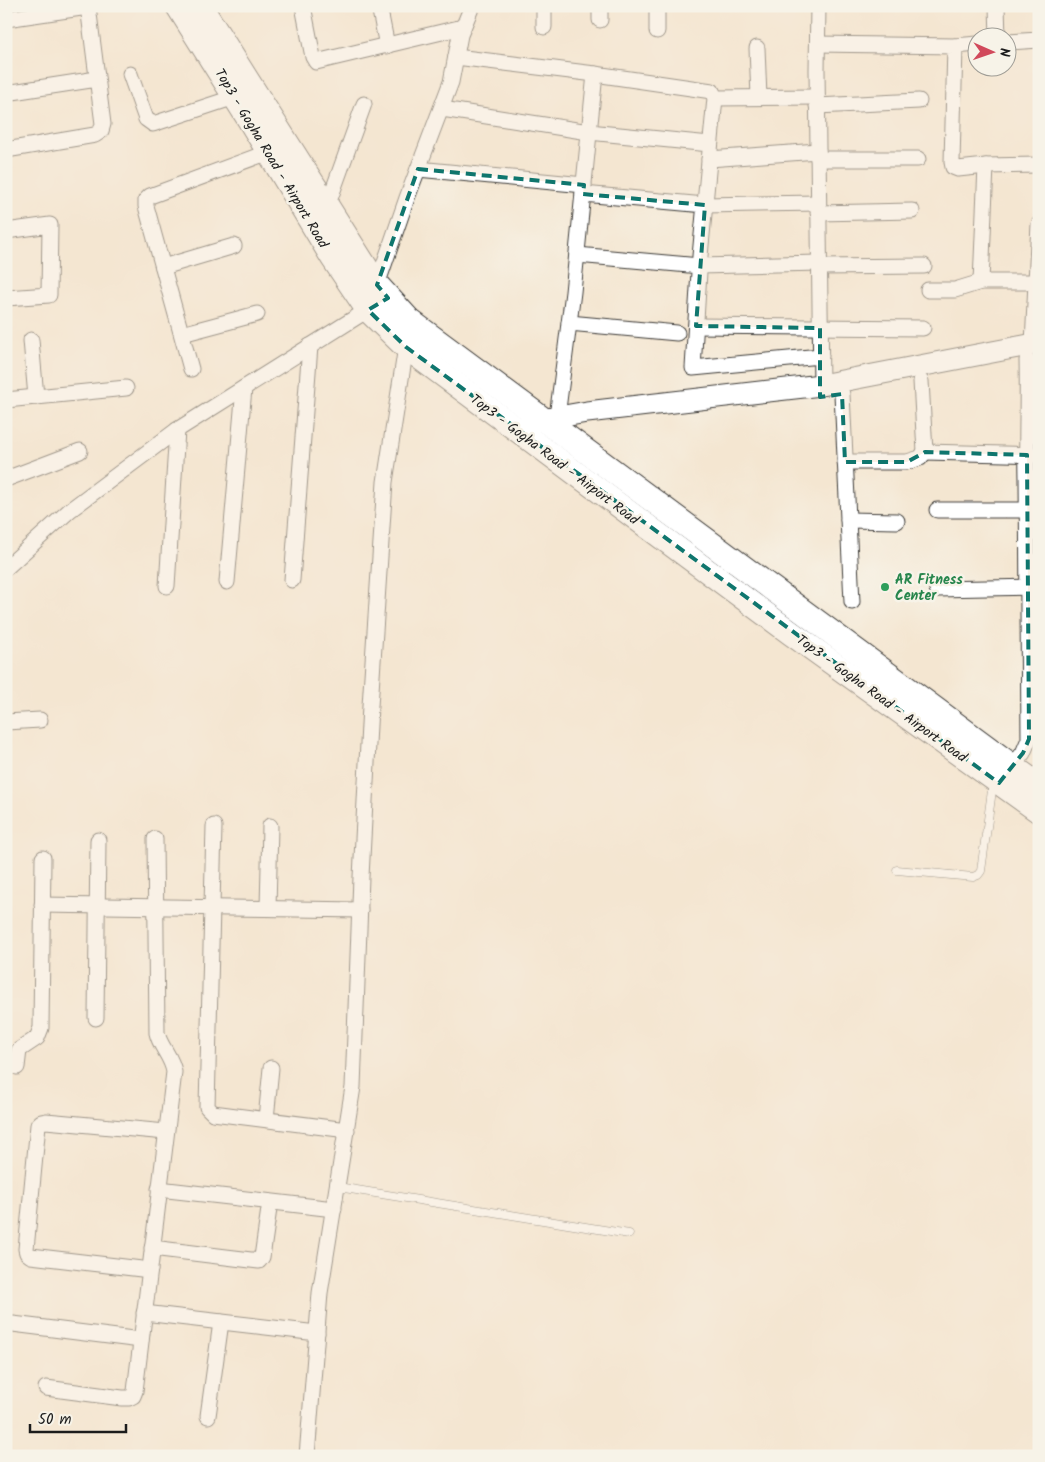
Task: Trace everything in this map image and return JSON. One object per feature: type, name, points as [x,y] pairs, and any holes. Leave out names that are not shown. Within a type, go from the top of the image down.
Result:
[{"type":"main road","name":"Top3 - Gogha Road - Airport Road","points":[[178,6],[333,258],[378,297],[406,347],[791,633],[1002,776],[1039,811]]},
{"type":"main road","points":[[207,8],[327,207],[378,297],[553,422],[1002,776],[1039,786]]},
{"type":"street","points":[[6,19],[88,6],[103,124],[101,131],[95,135],[6,150]]},
{"type":"street","points":[[303,6],[313,57],[316,62],[463,27]]},
{"type":"street","points":[[378,6],[387,46]]},
{"type":"street","points":[[6,568],[70,510],[178,430],[310,346],[378,297],[418,168],[451,82],[463,27],[472,6]]},
{"type":"street","points":[[544,6],[544,27]]},
{"type":"street","points":[[657,6],[657,31]]},
{"type":"street","points":[[818,6],[817,102],[820,385]]},
{"type":"street","points":[[997,6],[998,28]]},
{"type":"street","points":[[1018,41],[1039,40]]},
{"type":"street","points":[[818,44],[968,45]]},
{"type":"street","points":[[955,46],[952,162],[954,167],[958,169],[986,166],[1039,165]]},
{"type":"street","points":[[757,48],[759,98]]},
{"type":"street","points":[[456,57],[712,91],[715,98],[693,368],[821,356]]},
{"type":"street","points":[[130,74],[146,119],[153,124],[235,97]]},
{"type":"street","points":[[553,422],[569,323],[595,74]]},
{"type":"street","points":[[6,93],[97,79]]},
{"type":"street","points":[[715,98],[759,98],[817,102],[919,102]]},
{"type":"street","points":[[327,207],[364,104]]},
{"type":"street","points":[[442,109],[710,151],[918,159]]},
{"type":"street","points":[[191,369],[146,206],[146,200],[150,196],[269,152]]},
{"type":"street","points":[[981,282],[986,166]]},
{"type":"street","points":[[418,168],[705,206],[912,211]]},
{"type":"street","points":[[1002,776],[1023,753],[1029,739],[1034,691],[1034,351],[1039,224]]},
{"type":"street","points":[[6,231],[50,226],[48,295],[6,298]]},
{"type":"street","points":[[163,266],[234,246]]},
{"type":"street","points":[[577,256],[700,266],[924,266]]},
{"type":"street","points":[[928,290],[954,290],[981,282],[1036,282]]},
{"type":"street","points":[[182,334],[257,314]]},
{"type":"street","points":[[307,1456],[320,1293],[354,1087],[370,706],[386,482],[410,321]]},
{"type":"street","points":[[569,323],[676,333]]},
{"type":"street","points":[[696,326],[923,328]]},
{"type":"street","points":[[30,340],[36,397]]},
{"type":"street","points":[[292,580],[310,346]]},
{"type":"street","points":[[553,422],[842,394],[921,380],[1034,351]]},
{"type":"street","points":[[518,431],[626,407],[820,385],[1034,351]]},
{"type":"street","points":[[845,462],[907,462],[920,458],[925,452],[921,380]]},
{"type":"street","points":[[6,400],[126,388]]},
{"type":"street","points":[[227,582],[244,388]]},
{"type":"street","points":[[842,394],[852,602]]},
{"type":"street","points":[[167,586],[178,430]]},
{"type":"street","points":[[6,479],[80,450]]},
{"type":"street","points":[[925,452],[1033,455]]},
{"type":"street","points":[[937,510],[1033,510]]},
{"type":"street","points":[[848,520],[897,520]]},
{"type":"street","points":[[937,589],[1034,586]]},
{"type":"street","points":[[6,722],[40,720]]},
{"type":"street","points":[[214,826],[207,1107],[213,1113],[347,1130]]},
{"type":"street","points":[[268,908],[270,826]]},
{"type":"street","points":[[46,1388],[129,1398],[135,1392],[174,1072],[173,1065],[162,1048],[157,1033],[155,839]]},
{"type":"street","points":[[96,1018],[98,840]]},
{"type":"street","points":[[18,1068],[19,1050],[37,1038],[41,1028],[43,858]]},
{"type":"street","points":[[42,905],[360,910]]},
{"type":"street","points":[[266,1119],[271,1068]]},
{"type":"street","points":[[150,1270],[27,1254],[38,1125],[46,1121],[166,1132]]},
{"type":"street","points":[[160,1189],[334,1209]]},
{"type":"street","points":[[152,1248],[259,1261],[262,1257],[270,1202]]},
{"type":"street","points":[[144,1313],[317,1333]]},
{"type":"street","points":[[208,1416],[221,1322]]},
{"type":"street","points":[[14,1324],[141,1340]]},
{"type":"lane","points":[[897,870],[974,877],[978,875],[981,870],[1002,776]]},
{"type":"lane","points":[[338,1187],[629,1234]]},
{"type":"highlighted area","points":[[418,169],[584,185],[583,194],[705,205],[696,326],[820,328],[820,397],[842,394],[845,462],[907,462],[925,452],[1027,455],[1029,739],[1023,753],[999,783],[406,347],[368,310],[388,298],[377,285]]},
{"type":"place","name":"AR Fitness Center","points":[[885,587]]}]
